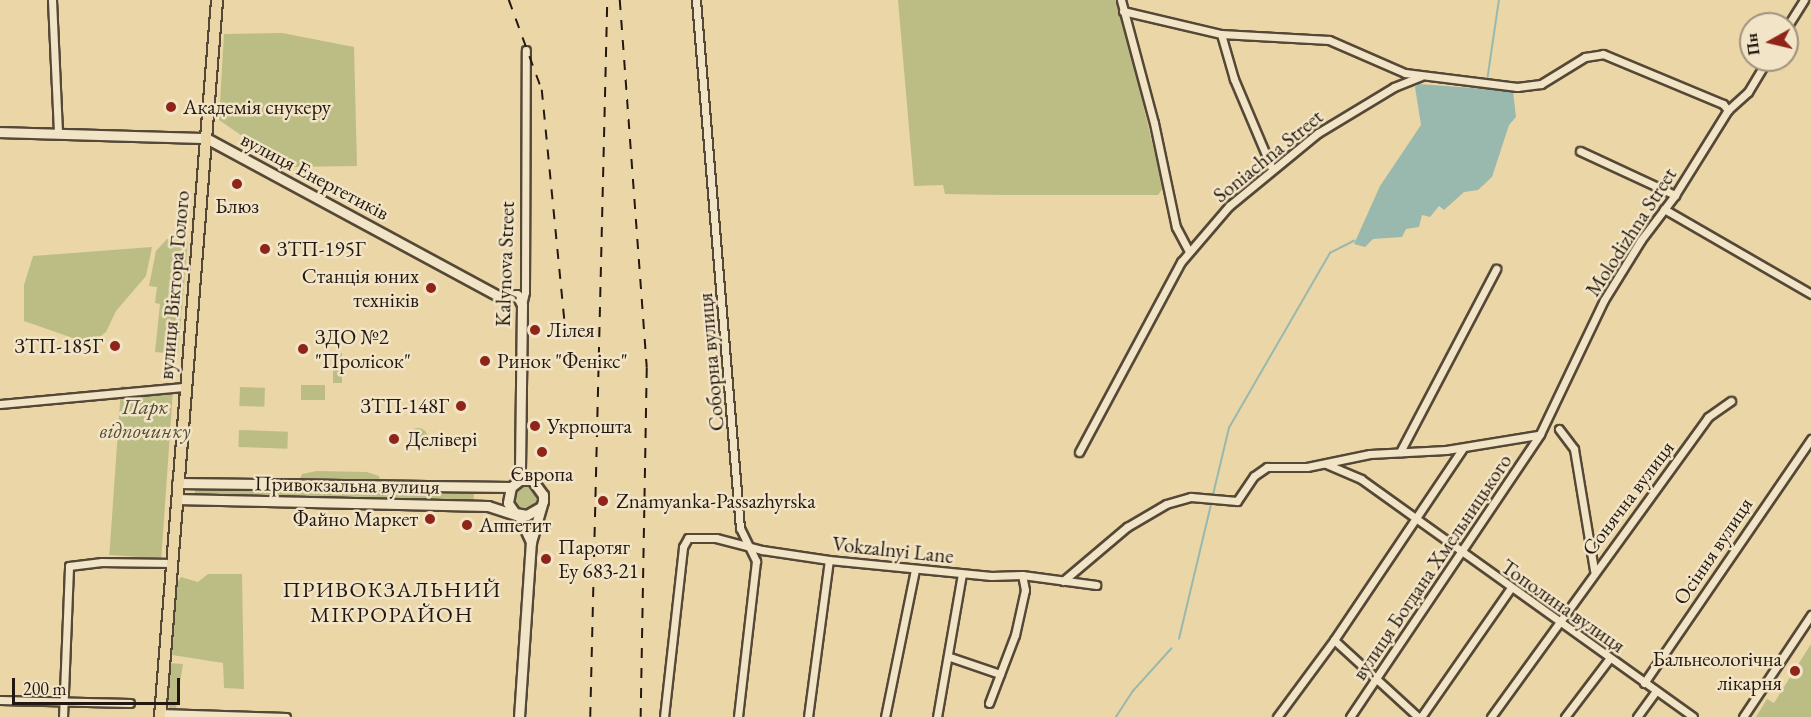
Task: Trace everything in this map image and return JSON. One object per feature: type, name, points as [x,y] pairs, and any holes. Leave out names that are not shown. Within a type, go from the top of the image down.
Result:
[{"type":"main road","name":"вулиця Віктора Голого","points":[[160,715],[217,0]]},
{"type":"street","points":[[52,0],[58,133]]},
{"type":"street","name":"Соборна вулиця","points":[[696,0],[740,528],[756,561],[738,717]]},
{"type":"street","points":[[1121,0],[1154,123],[1176,227],[1190,251]]},
{"type":"street","points":[[1124,12],[1221,34],[1329,40],[1422,76],[1525,87],[1548,80],[1591,54],[1610,55],[1723,104],[1728,110]]},
{"type":"street","points":[[1221,34],[1234,79],[1272,169]]},
{"type":"street","name":"Kalynova Street","points":[[520,480],[522,305],[525,292],[526,50]]},
{"type":"street","name":"Molodizhna Street","points":[[1540,434],[1605,300],[1728,110],[1748,92],[1760,72]]},
{"type":"street","name":"Soniachna Street","points":[[1079,452],[1190,251],[1242,192],[1342,117],[1422,76]]},
{"type":"street","name":"вулиця Енергетиків","points":[[0,132],[206,138],[498,296],[517,295],[522,305]]},
{"type":"street","points":[[1580,150],[1675,195]]},
{"type":"street","points":[[1664,209],[1811,294]]},
{"type":"street","points":[[1400,452],[1496,269]]},
{"type":"street","points":[[0,404],[185,387]]},
{"type":"street","name":"Сонячна вулиця","points":[[1491,717],[1594,570],[1650,501],[1708,417],[1731,401]]},
{"type":"street","points":[[1559,429],[1574,449],[1594,570]]},
{"type":"street","points":[[1060,583],[1127,527],[1166,504],[1191,497],[1237,501],[1260,470],[1325,464],[1400,452],[1531,440],[1540,434]]},
{"type":"street","name":"вулиця Богдана Хмельницького","points":[[1350,717],[1462,554],[1540,434]]},
{"type":"street","name":"Осіння вулиця","points":[[1644,683],[1811,439]]},
{"type":"street","points":[[1277,717],[1334,640],[1463,448]]},
{"type":"street","name":"Тополина вулиця","points":[[1325,464],[1361,479],[1510,589],[1694,717]]},
{"type":"street","points":[[177,483],[511,487],[520,480],[537,484],[543,495],[531,542],[519,717]]},
{"type":"street","points":[[511,487],[508,502],[526,525],[531,542]]},
{"type":"street","name":"Привокзальна вулиця","points":[[176,499],[476,505],[515,513]]},
{"type":"street","points":[[515,513],[527,515],[541,507]]},
{"type":"street","name":"Vokzalnyi Lane","points":[[664,717],[683,547],[688,538],[749,545],[762,550],[830,560],[962,574],[1022,575],[1060,583],[1096,585]]},
{"type":"street","points":[[808,717],[830,560]]},
{"type":"street","points":[[63,717],[69,566],[102,562],[171,563]]},
{"type":"street","points":[[885,717],[915,569]]},
{"type":"street","points":[[937,717],[950,657],[962,574]]},
{"type":"street","points":[[989,703],[1025,590],[1022,575]]},
{"type":"street","points":[[1334,640],[1419,717],[1510,589]]},
{"type":"street","points":[[1743,717],[1811,615]]},
{"type":"street","points":[[950,657],[1000,674]]},
{"type":"street","points":[[1565,717],[1609,659]]},
{"type":"street","points":[[1637,717],[1656,691]]},
{"type":"street","points":[[0,700],[130,703]]},
{"type":"street","points":[[160,715],[286,717]]},
{"type":"green space","points":[[898,0],[1118,0],[1163,188],[1158,195],[945,194],[943,185],[914,186]]},
{"type":"green space","points":[[282,33],[354,47],[357,166],[287,167],[219,120],[224,34]]},
{"type":"green space","points":[[167,239],[188,241],[178,354],[155,352],[160,304],[155,303],[157,287],[149,286],[156,251]]},
{"type":"green space","points":[[152,247],[146,276],[116,311],[106,332],[90,344],[24,321],[24,285],[33,256]]},
{"type":"green space","points":[[333,353],[342,353],[342,383],[333,383]]},
{"type":"green space","points":[[301,385],[325,385],[325,400],[301,400]]},
{"type":"green space","name":"Парк відпочинку","points":[[121,386],[173,390],[161,559],[109,555]]},
{"type":"green space","points":[[240,387],[265,388],[264,407],[239,406]]},
{"type":"green space","points":[[414,428],[422,428],[428,434],[428,442],[422,448],[414,448],[408,442],[408,434]]},
{"type":"green space","points":[[239,430],[288,432],[287,449],[238,447]]},
{"type":"green space","points":[[317,471],[367,472],[379,476],[381,483],[298,483],[302,474]]},
{"type":"green space","points":[[527,486],[532,487],[538,493],[538,503],[532,509],[527,510],[522,509],[516,503],[515,498],[516,493],[522,487]]},
{"type":"green space","points":[[195,487],[474,492],[474,501],[195,496]]},
{"type":"green space","points":[[208,574],[242,574],[244,689],[224,688],[223,663],[172,655],[177,583],[181,577],[198,582]]},
{"type":"green space","name":"Бальнеологічна лікарня","points":[[1811,644],[1811,717],[1756,717],[1767,699],[1774,703]]},
{"type":"green space","points":[[169,663],[183,664],[176,709],[170,709],[166,701]]},
{"type":"water","points":[[1419,84],[1513,91],[1516,117],[1509,125],[1492,177],[1478,190],[1464,192],[1444,210],[1439,206],[1430,217],[1422,215],[1419,227],[1406,229],[1402,237],[1373,239],[1365,247],[1354,244],[1380,186],[1421,125],[1415,87]]},
{"type":"waterway","points":[[1487,81],[1499,0]]},
{"type":"waterway","points":[[1213,495],[1229,428],[1330,253],[1354,241]]},
{"type":"waterway","points":[[1179,639],[1212,500]]},
{"type":"waterway","points":[[1116,717],[1133,691],[1171,649]]},
{"type":"railway","points":[[509,0],[542,90],[566,336]]},
{"type":"railway","points":[[590,717],[607,0]]},
{"type":"railway","points":[[620,0],[647,368],[641,717]]},
{"type":"place","name":"Академія снукеру","points":[[171,107]]},
{"type":"place","name":"Блюз","points":[[237,184]]},
{"type":"place","name":"ЗТП-195Г","points":[[265,249]]},
{"type":"place","name":"Станція юних техніків","points":[[431,288]]},
{"type":"place","name":"Лілея","points":[[535,330]]},
{"type":"place","name":"ЗТП-185Г","points":[[115,346]]},
{"type":"place","name":"ЗДО №2 \"Пролісок\"","points":[[303,349]]},
{"type":"place","name":"Ринок \"Фенікс\"","points":[[485,361]]},
{"type":"place","name":"ЗТП-148Г","points":[[461,406]]},
{"type":"place","name":"Укрпошта","points":[[535,426]]},
{"type":"place","name":"Делівері","points":[[394,439]]},
{"type":"place","name":"Європа","points":[[542,452]]},
{"type":"place","name":"Znamyanka-Passazhyrska","points":[[603,501]]},
{"type":"place","name":"Файно Маркет","points":[[430,519]]},
{"type":"place","name":"Аппетит","points":[[467,525]]},
{"type":"place","name":"Паротяг Еу 683-21","points":[[546,559]]},
{"type":"place","name":"Бальнеологічна лікарня","points":[[1795,671]]},
{"type":"district","name":"ПРИВОКЗАЛЬНИЙ МІКРОРАЙОН","points":[[392,602]]}]
